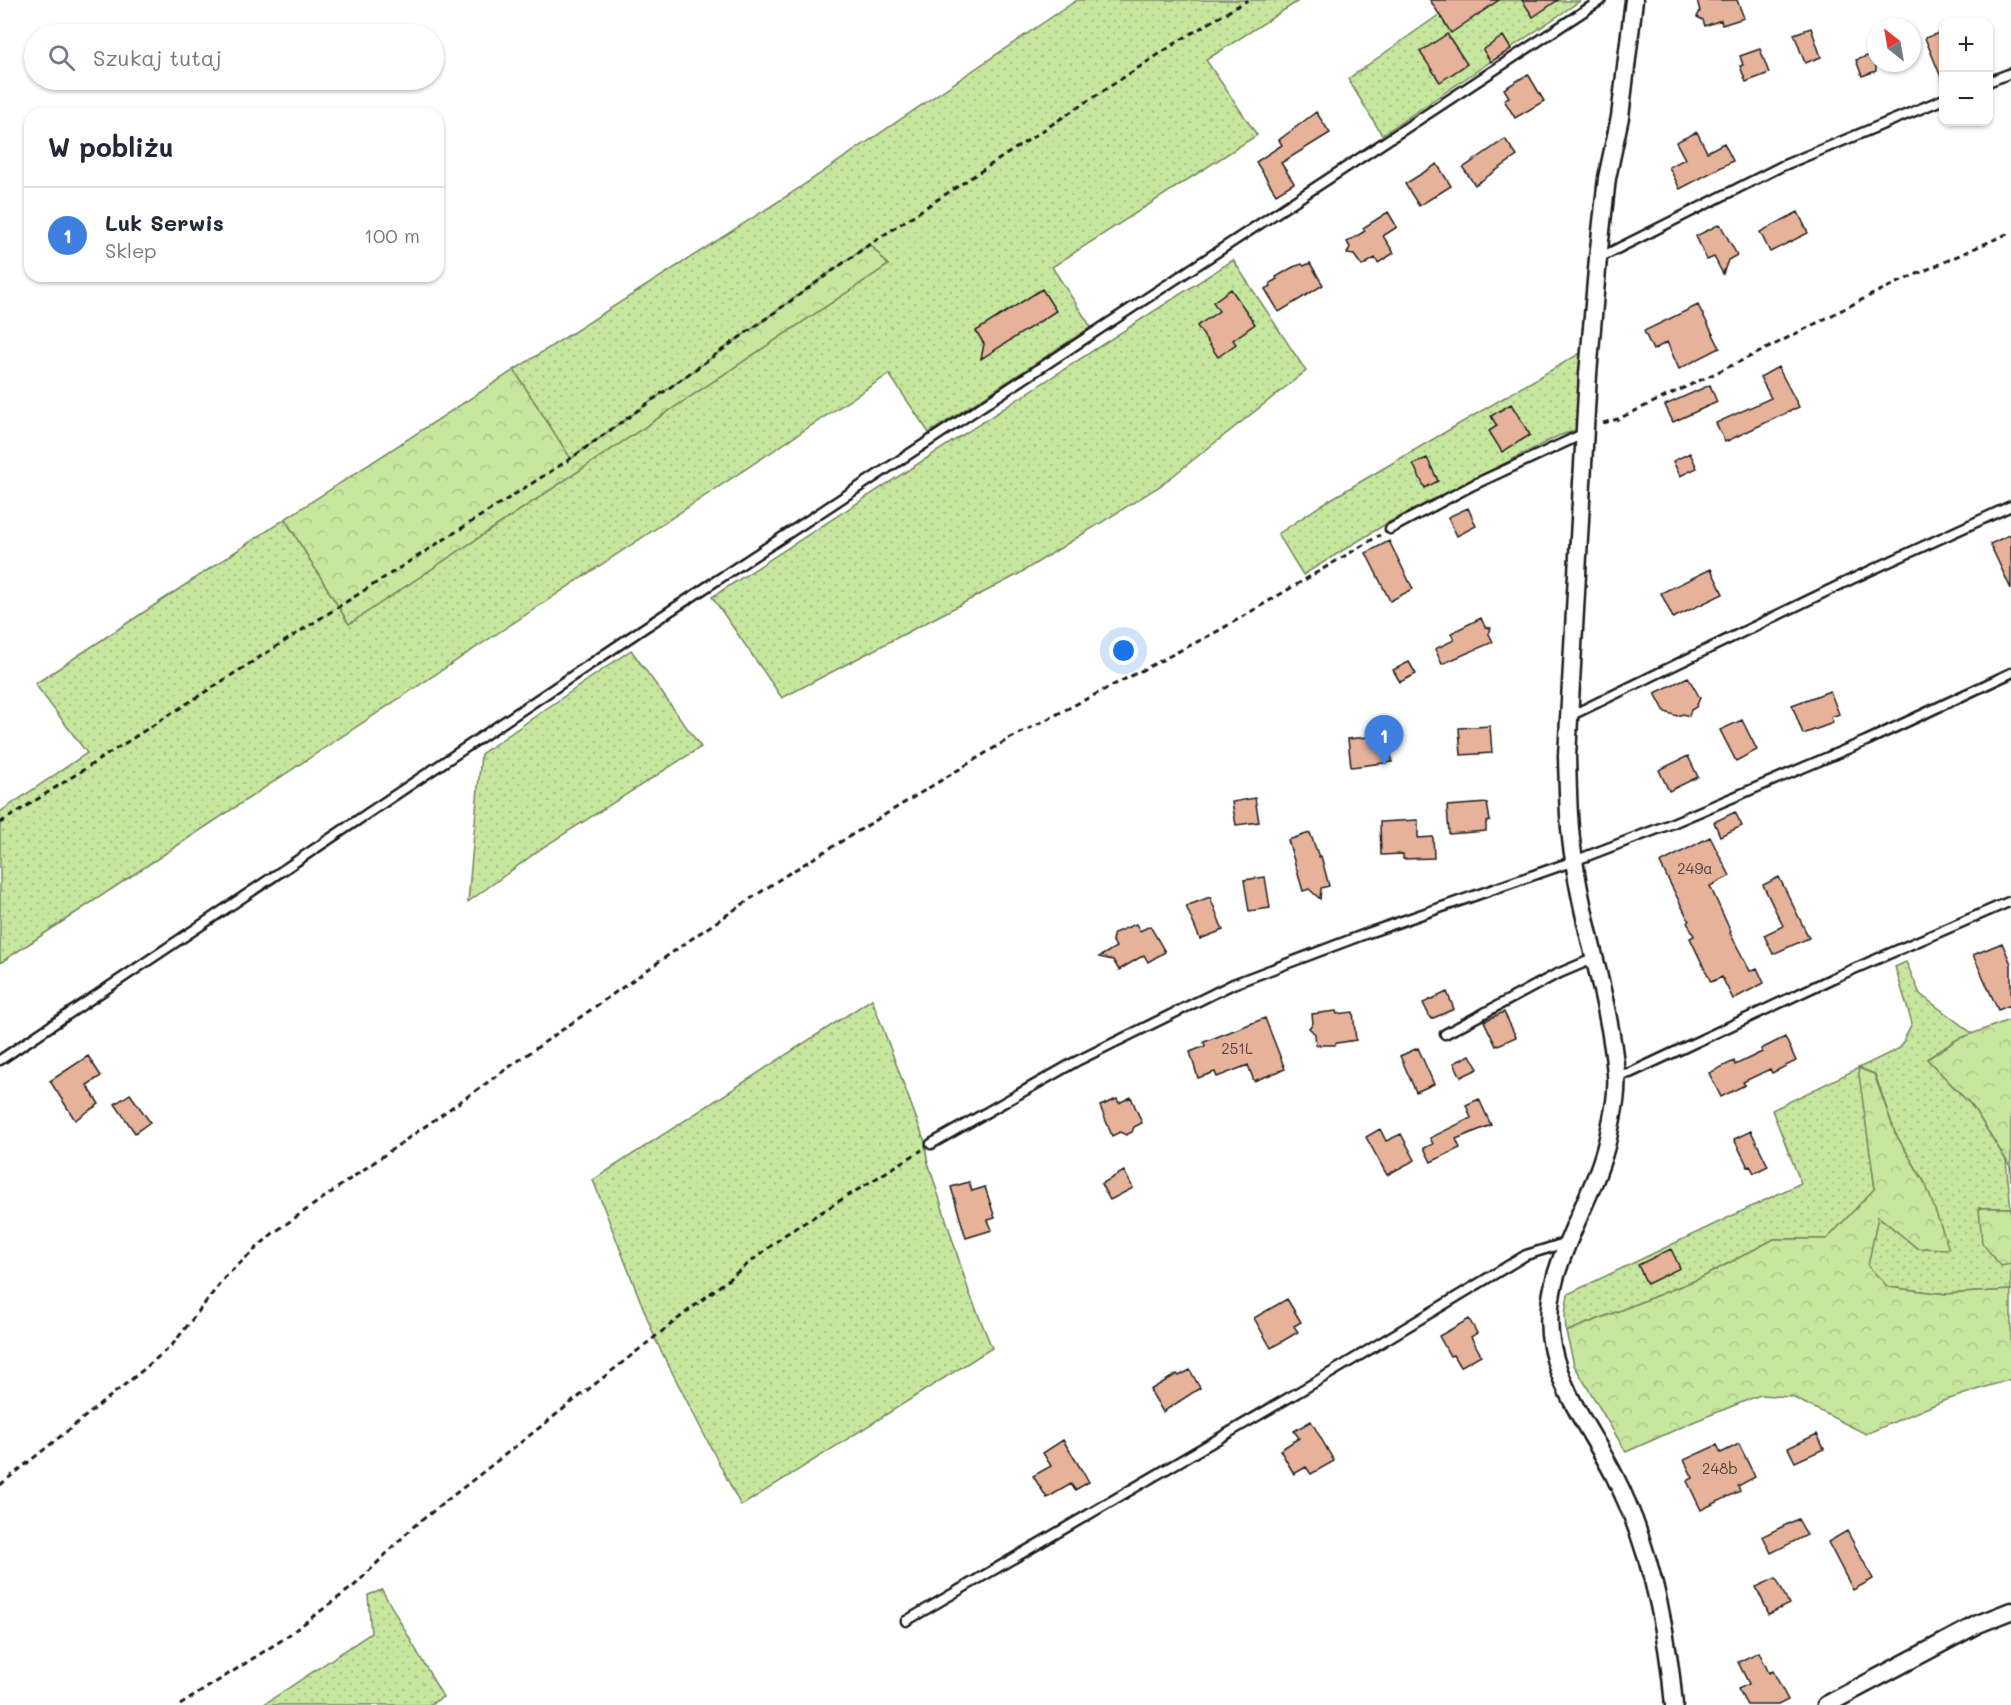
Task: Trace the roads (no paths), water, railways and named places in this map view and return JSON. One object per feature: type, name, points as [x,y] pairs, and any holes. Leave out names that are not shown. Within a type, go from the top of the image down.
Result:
[{"type":"street","points":[[1634,0],[1620,117],[1607,178],[1598,258],[1570,716],[1568,810],[1574,861],[1608,1019],[1616,1075],[1608,1140],[1557,1270],[1549,1312],[1551,1345],[1560,1377],[1573,1405],[1615,1476],[1645,1554],[1659,1603],[1672,1676],[1674,1705]]},
{"type":"street","points":[[1826,1705],[1950,1639],[2011,1611]]},
{"type":"lane","points":[[0,1060],[631,636],[1601,0]]},
{"type":"lane","points":[[1993,80],[2011,73]]},
{"type":"lane","points":[[1598,258],[1782,166],[1939,101]]},
{"type":"lane","points":[[1390,529],[1473,485],[1586,430]]},
{"type":"lane","points":[[1570,716],[1852,579],[2011,506]]},
{"type":"lane","points":[[931,1144],[1075,1062],[1233,984],[1668,825],[1855,746],[2011,673]]},
{"type":"lane","points":[[1616,1075],[1630,1072],[1833,978],[2011,901]]},
{"type":"lane","points":[[1445,1034],[1555,975],[1595,958]]},
{"type":"lane","points":[[906,1621],[1319,1380],[1526,1255],[1569,1242]]},
{"type":"place","name":"Luk Serwis","points":[[1384,765]]}]
